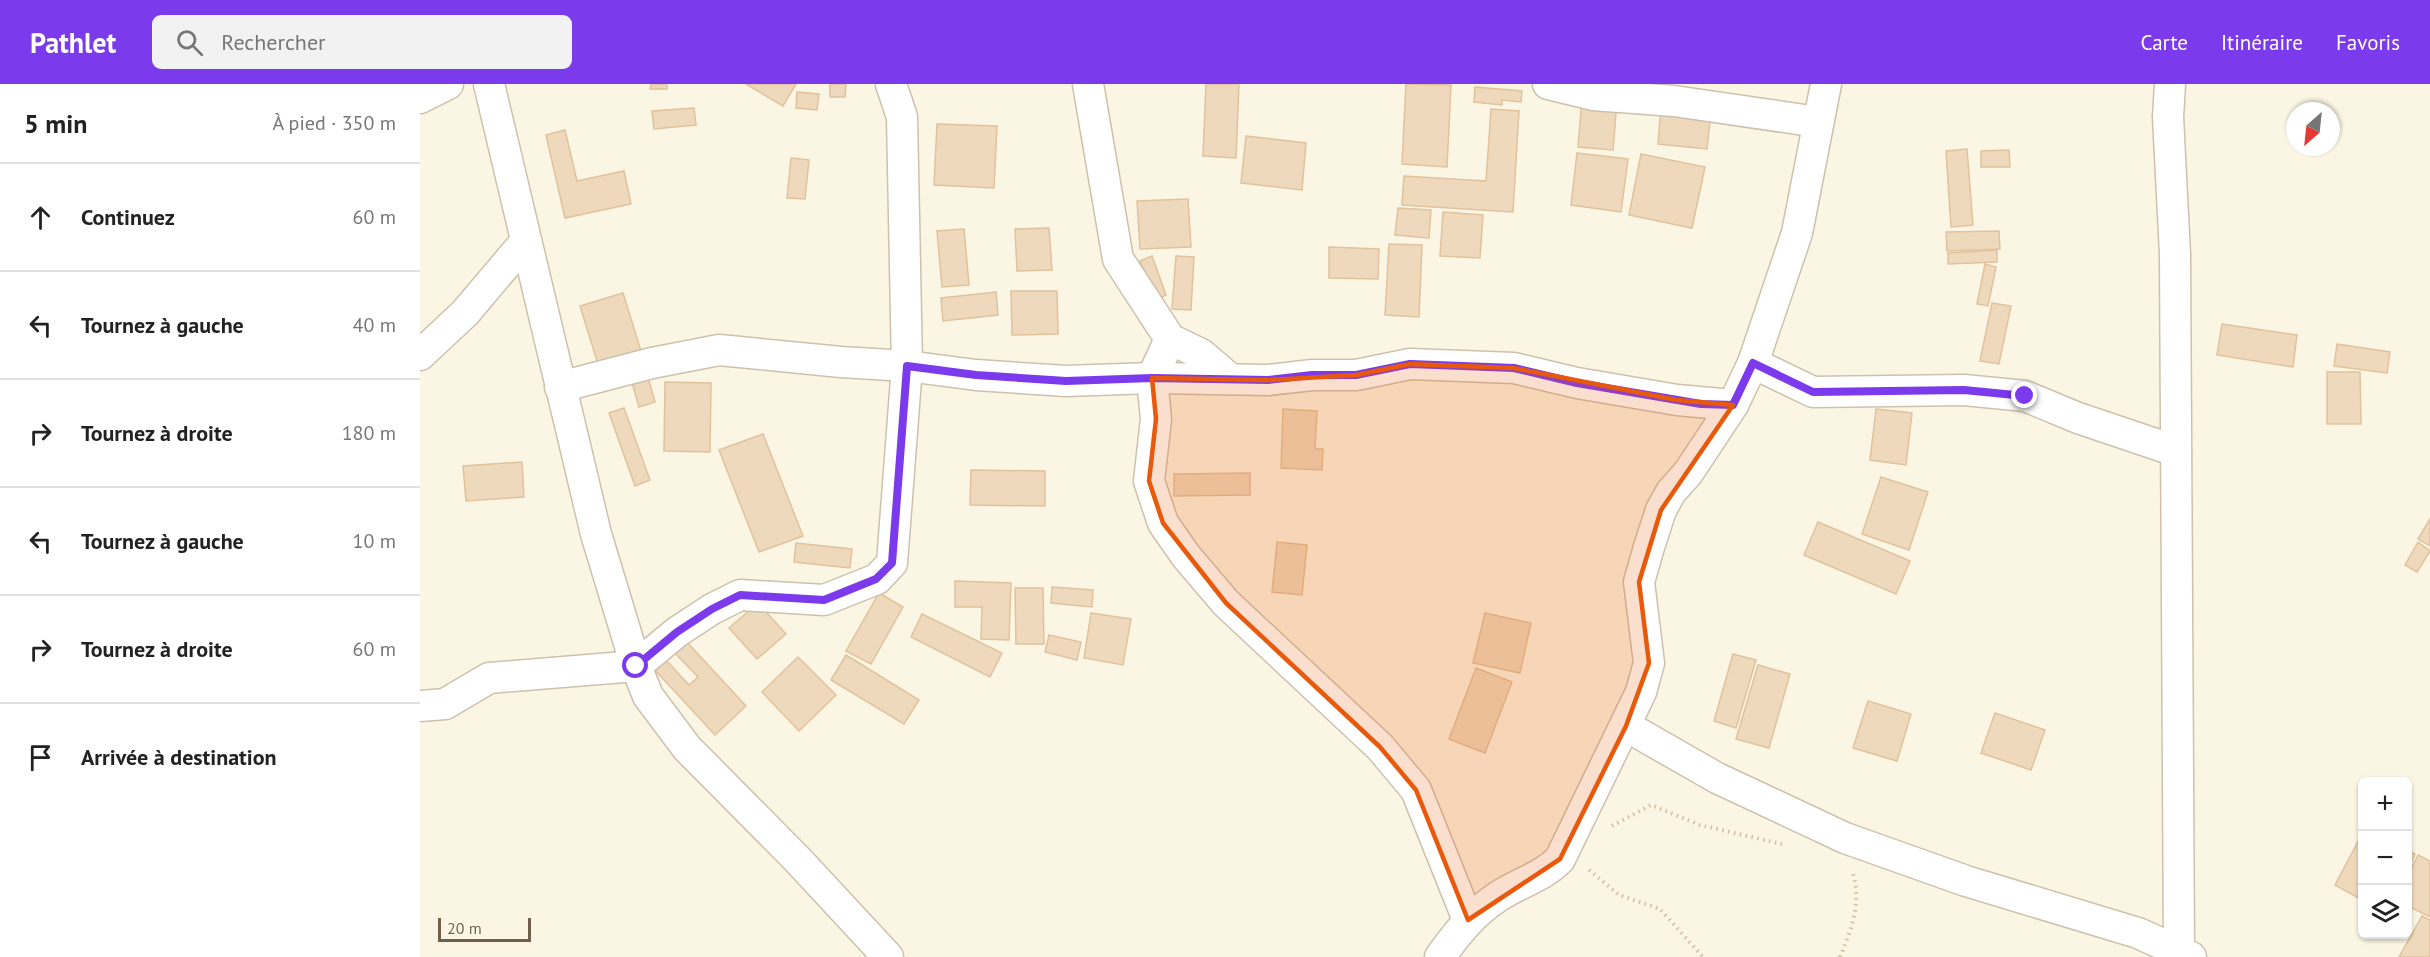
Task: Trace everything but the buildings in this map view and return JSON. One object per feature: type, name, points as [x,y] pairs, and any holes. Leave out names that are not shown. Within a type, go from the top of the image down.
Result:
[{"type":"street","points":[[420,98],[448,84]]},
{"type":"street","points":[[489,84],[596,534],[636,666],[648,696],[687,748],[797,859],[888,957]]},
{"type":"street","points":[[420,706],[445,704],[489,678],[636,666],[677,632],[712,609],[740,595],[824,600],[876,579],[892,563],[907,366],[902,117],[891,84]]},
{"type":"street","points":[[1088,84],[1118,259],[1170,339],[1201,354],[1229,378]]},
{"type":"street","points":[[1548,84],[1593,95],[1674,101],[1818,122]]},
{"type":"street","points":[[1440,957],[1468,920],[1499,895],[1553,867],[1564,851],[1626,726],[1641,692],[1649,663],[1640,582],[1661,510],[1671,492],[1688,473],[1733,405],[1753,363],[1797,232],[1826,84]]},
{"type":"street","points":[[1626,726],[1716,778],[1845,838],[1966,881],[2138,933],[2185,953],[2176,451],[2175,254],[2168,117],[2170,84]]},
{"type":"street","points":[[420,355],[465,313],[525,242]]},
{"type":"street","points":[[1170,339],[1152,378],[1156,419],[1149,481],[1162,523],[1186,556],[1226,603],[1380,747],[1416,790],[1468,920]]},
{"type":"street","points":[[560,387],[652,363],[719,350],[907,366],[976,375],[1066,381],[1152,378],[1268,380],[1312,375],[1356,375],[1410,364],[1514,368],[1577,383],[1701,404],[1733,405]]},
{"type":"street","points":[[1753,363],[1813,392],[1964,390],[2025,396],[2078,418],[2176,451]]},
{"type":"path","points":[[1564,851],[1578,849],[1602,831],[1651,805],[1700,825],[1787,845]]},
{"type":"path","points":[[1564,851],[1619,895],[1660,909],[1703,957]]},
{"type":"path","points":[[1840,957],[1852,928],[1858,890],[1851,868]]},
{"type":"highlighted area","points":[[1410,364],[1514,368],[1677,400],[1733,405],[1661,510],[1639,582],[1649,663],[1626,726],[1560,859],[1468,920],[1416,790],[1380,747],[1226,603],[1163,523],[1149,481],[1156,419],[1152,378],[1268,380],[1356,375]]},
{"type":"route","points":[[636,666],[677,632],[712,609],[740,595],[824,600],[876,579],[892,563],[907,366],[976,375],[1066,381],[1152,378],[1268,380],[1312,375],[1356,375],[1410,364],[1514,368],[1577,383],[1701,404],[1733,405],[1753,363],[1813,392],[1964,390],[2025,396]]}]
